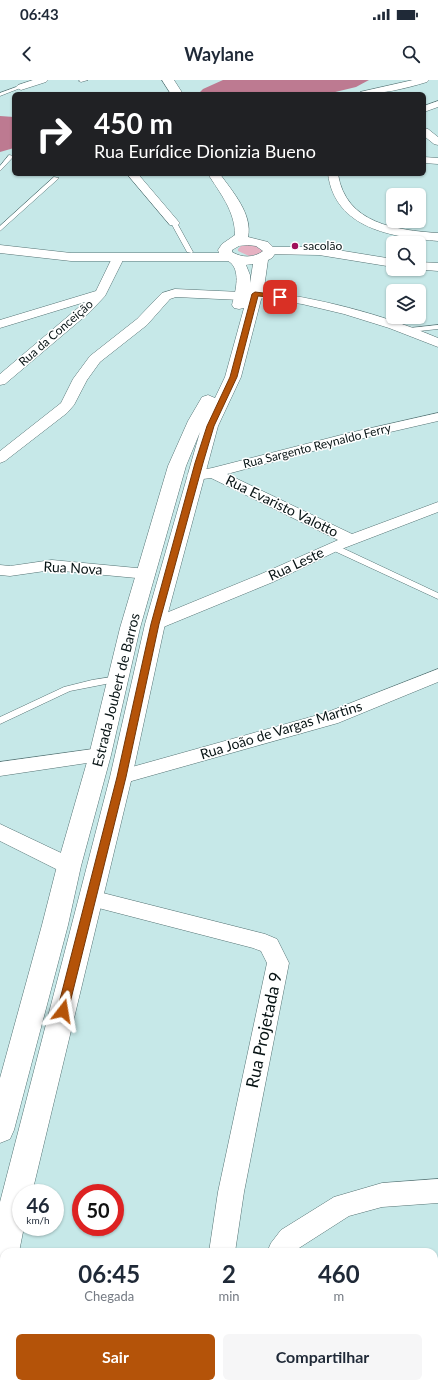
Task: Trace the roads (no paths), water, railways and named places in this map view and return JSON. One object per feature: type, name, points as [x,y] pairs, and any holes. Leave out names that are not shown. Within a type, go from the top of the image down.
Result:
[{"type":"main road","points":[[168,80],[176,92]]},
{"type":"main road","points":[[215,176],[234,206],[242,228],[242,236],[231,252]]},
{"type":"main road","points":[[229,176],[247,202],[264,251]]},
{"type":"main road","points":[[0,248],[71,257],[156,257],[231,252],[248,241],[264,251],[319,251],[386,262]]},
{"type":"main road","points":[[156,257],[190,252],[231,252],[253,260],[264,251]]},
{"type":"main road","name":"Estrada Joubert de Barros","points":[[0,1130],[55,925],[69,866],[100,755],[130,628],[147,574],[177,466],[196,421],[219,378],[264,251]]},
{"type":"main road","name":"Estrada Joubert de Barros","points":[[5,1248],[121,777],[155,624],[204,474],[210,426],[233,377],[248,295],[244,286],[243,270],[231,252]]},
{"type":"main road","points":[[426,266],[438,267]]},
{"type":"street","points":[[21,88],[43,80]]},
{"type":"street","points":[[373,92],[424,80]]},
{"type":"street","points":[[426,108],[438,104]]},
{"type":"street","points":[[426,133],[438,142]]},
{"type":"street","points":[[426,160],[438,160]]},
{"type":"street","points":[[134,176],[174,223]]},
{"type":"street","points":[[333,176],[340,199],[350,211],[365,221],[389,229],[412,234],[438,237]]},
{"type":"street","name":"Rua da Conceição","points":[[0,381],[85,309],[101,293],[118,258]]},
{"type":"street","points":[[0,324],[101,293]]},
{"type":"street","points":[[0,458],[62,410],[67,405],[80,379],[95,359],[142,322],[166,296],[175,293],[292,298],[334,306],[410,330],[438,343]]},
{"type":"street","name":"Rua Sargento Reynaldo Ferry","points":[[204,474],[348,437],[438,417]]},
{"type":"street","name":"Rua Evaristo Valotto","points":[[204,474],[351,540]]},
{"type":"street","name":"Rua Leste","points":[[155,624],[267,578],[333,547],[438,507]]},
{"type":"street","points":[[423,512],[438,521]]},
{"type":"street","name":"Rua Nova","points":[[0,570],[10,571],[52,565],[147,574]]},
{"type":"street","name":"Rua João de Vargas Martins","points":[[121,777],[331,718],[438,675]]},
{"type":"street","points":[[0,769],[100,755]]},
{"type":"street","points":[[0,832],[69,866]]},
{"type":"street","name":"Rua Projetada 9","points":[[91,898],[257,940],[269,945],[278,963],[231,1192],[223,1248]]},
{"type":"street","points":[[283,1248],[290,1239],[342,1206],[382,1195],[438,1191]]},
{"type":"lane","points":[[81,80],[86,80]]},
{"type":"lane","points":[[0,95],[21,88]]},
{"type":"lane","points":[[0,169],[11,156]]},
{"type":"lane","points":[[0,229],[56,178]]},
{"type":"lane","points":[[174,223],[190,252]]},
{"type":"lane","points":[[410,330],[438,326]]},
{"type":"lane","name":"Rua Evaristo Valotto","points":[[333,547],[438,596]]},
{"type":"lane","points":[[0,721],[67,689],[92,682],[118,679]]},
{"type":"place","name":"sacolão","points":[[295,246]]}]
